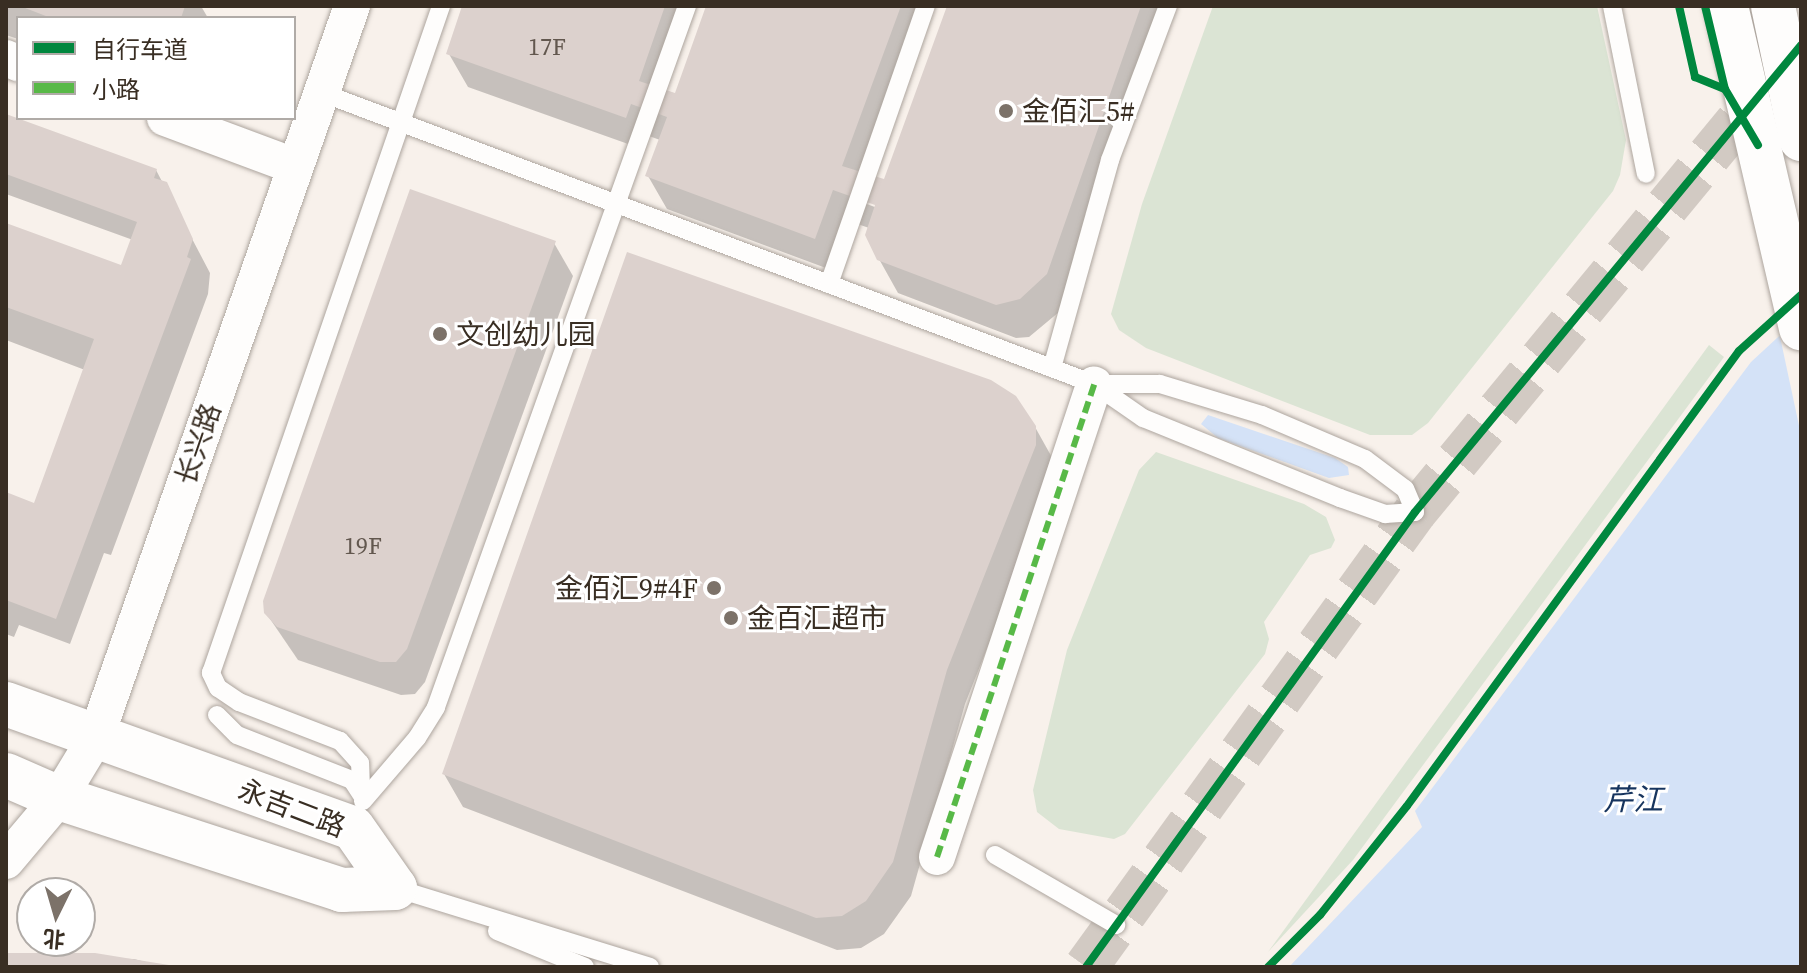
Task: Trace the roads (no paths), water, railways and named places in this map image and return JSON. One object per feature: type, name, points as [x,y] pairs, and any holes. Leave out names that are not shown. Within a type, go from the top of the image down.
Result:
[{"type":"main road","points":[[1726,6],[1801,328]]},
{"type":"main road","points":[[1773,6],[1798,108]]},
{"type":"main road","name":"永吉二路","points":[[6,704],[96,737],[359,806],[395,888]]},
{"type":"main road","points":[[6,775],[59,798],[342,890],[395,888]]},
{"type":"street","name":"长兴路","points":[[6,861],[59,798],[96,737],[352,6]]},
{"type":"street","points":[[170,120],[294,166]]},
{"type":"street","points":[[937,857],[1094,384]]},
{"type":"lane","points":[[359,806],[360,763],[340,741],[239,702],[218,688],[211,673],[441,6]]},
{"type":"lane","points":[[359,806],[417,738],[436,707],[687,6]]},
{"type":"lane","points":[[829,284],[926,6]]},
{"type":"lane","points":[[1052,368],[1110,160],[1168,6]]},
{"type":"lane","points":[[1612,6],[1646,174]]},
{"type":"lane","points":[[320,92],[1094,384],[1143,418],[1340,498],[1385,514],[1415,512],[1405,489],[1365,459],[1262,415],[1160,384],[1094,384]]},
{"type":"lane","points":[[217,715],[237,735],[352,780],[359,806]]},
{"type":"lane","points":[[995,855],[1116,925]]},
{"type":"lane","points":[[395,888],[585,967]]},
{"type":"lane","points":[[395,888],[650,967]]},
{"type":"water","name":"芹江","points":[[1801,316],[1801,967],[1289,967],[1422,827],[1415,811],[1751,362]]},
{"type":"water","points":[[1208,415],[1335,458],[1348,467],[1349,475],[1329,478],[1218,438],[1201,424]]},
{"type":"tunnel","points":[[1086,967],[1415,512],[1769,83]]},
{"type":"place","name":"金佰汇5#","points":[[1006,111]]},
{"type":"place","name":"文创幼儿园","points":[[440,334]]},
{"type":"place","name":"金佰汇9#4F","points":[[714,588]]},
{"type":"place","name":"金百汇超市","points":[[731,618]]}]
